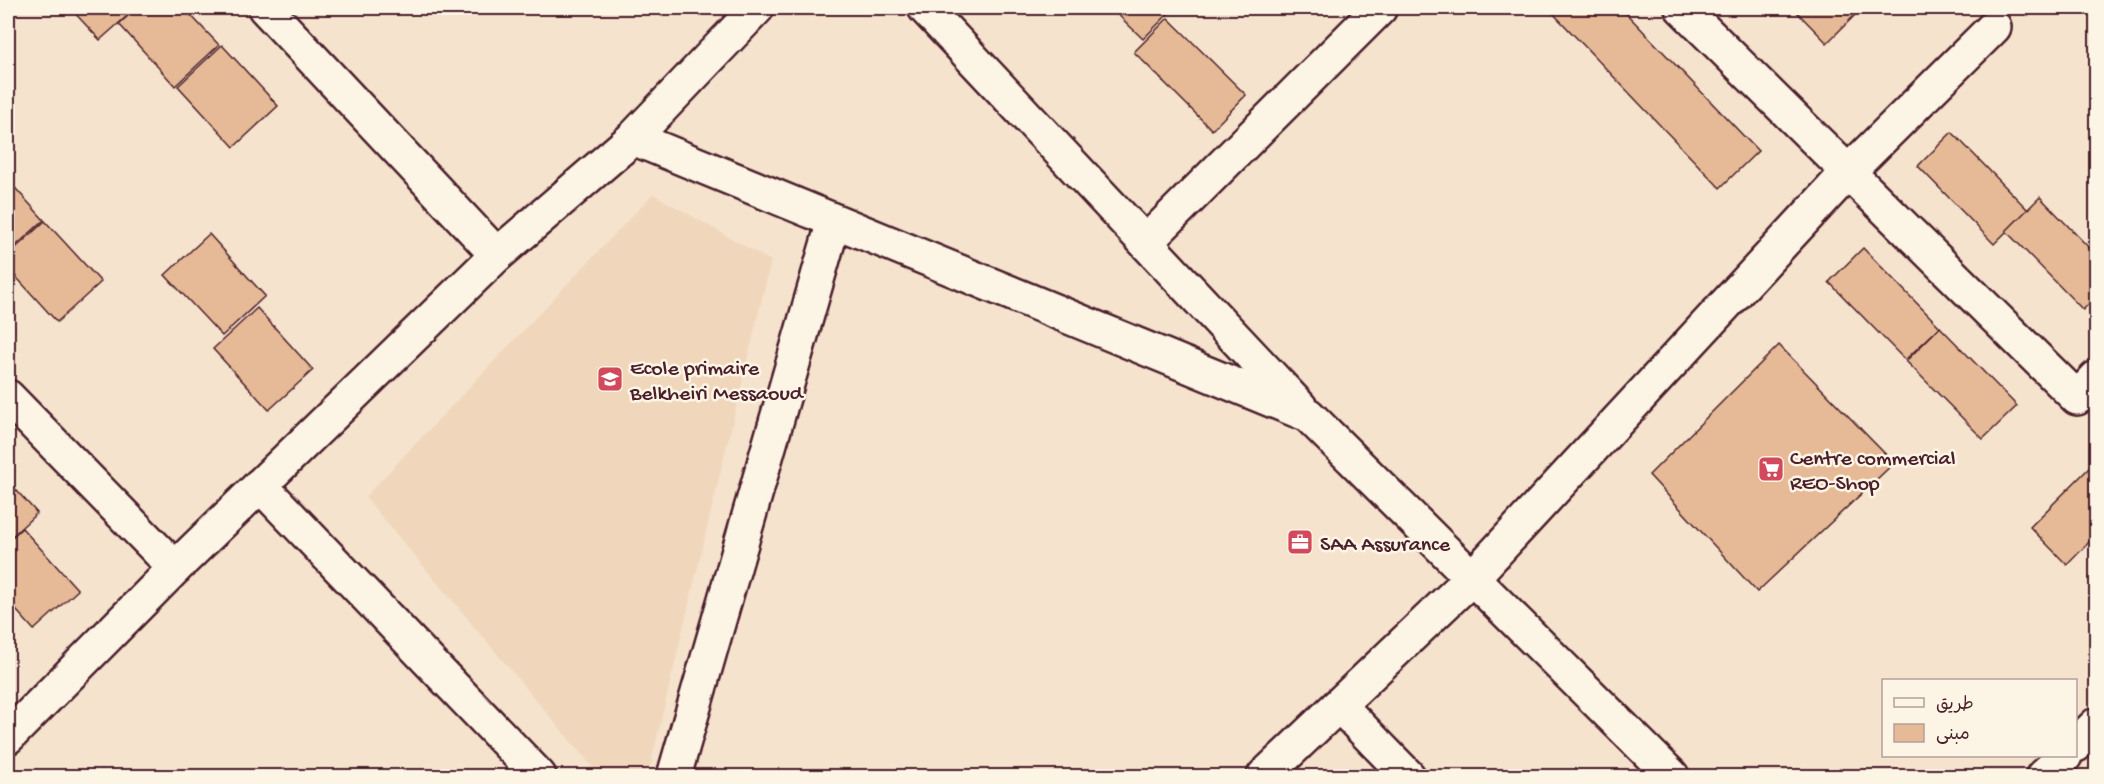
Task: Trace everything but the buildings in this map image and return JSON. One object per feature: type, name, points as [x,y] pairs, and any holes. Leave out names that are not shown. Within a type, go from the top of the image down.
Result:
[{"type":"street","points":[[265,8],[497,255]]},
{"type":"street","points":[[8,737],[175,568],[497,255],[633,138],[757,8]]},
{"type":"street","points":[[925,8],[1308,415],[1663,774]]},
{"type":"street","points":[[1146,242],[1380,8]]},
{"type":"street","points":[[1682,8],[2077,398],[2097,378]]},
{"type":"street","points":[[1264,777],[1472,579],[1848,171],[1994,27]]},
{"type":"street","points":[[633,138],[1308,415]]},
{"type":"street","points":[[674,777],[834,221]]},
{"type":"street","points":[[8,397],[175,568]]},
{"type":"street","points":[[260,485],[538,777]]},
{"type":"street","points":[[1339,705],[1408,777]]},
{"type":"street","points":[[2077,744],[2097,725]]},
{"type":"street","points":[[2043,777],[2064,757]]},
{"type":"shaded area","name":"Ecole primaire Belkheiri Messaoud","points":[[653,194],[771,261],[650,767],[628,776],[600,776],[365,497]]},
{"type":"place","name":"Ecole primaire Belkheiri Messaoud","points":[[610,379]]},
{"type":"place","name":"Centre commercial REO-Shop","points":[[1771,469]]},
{"type":"place","name":"SAA Assurance","points":[[1300,542]]}]
